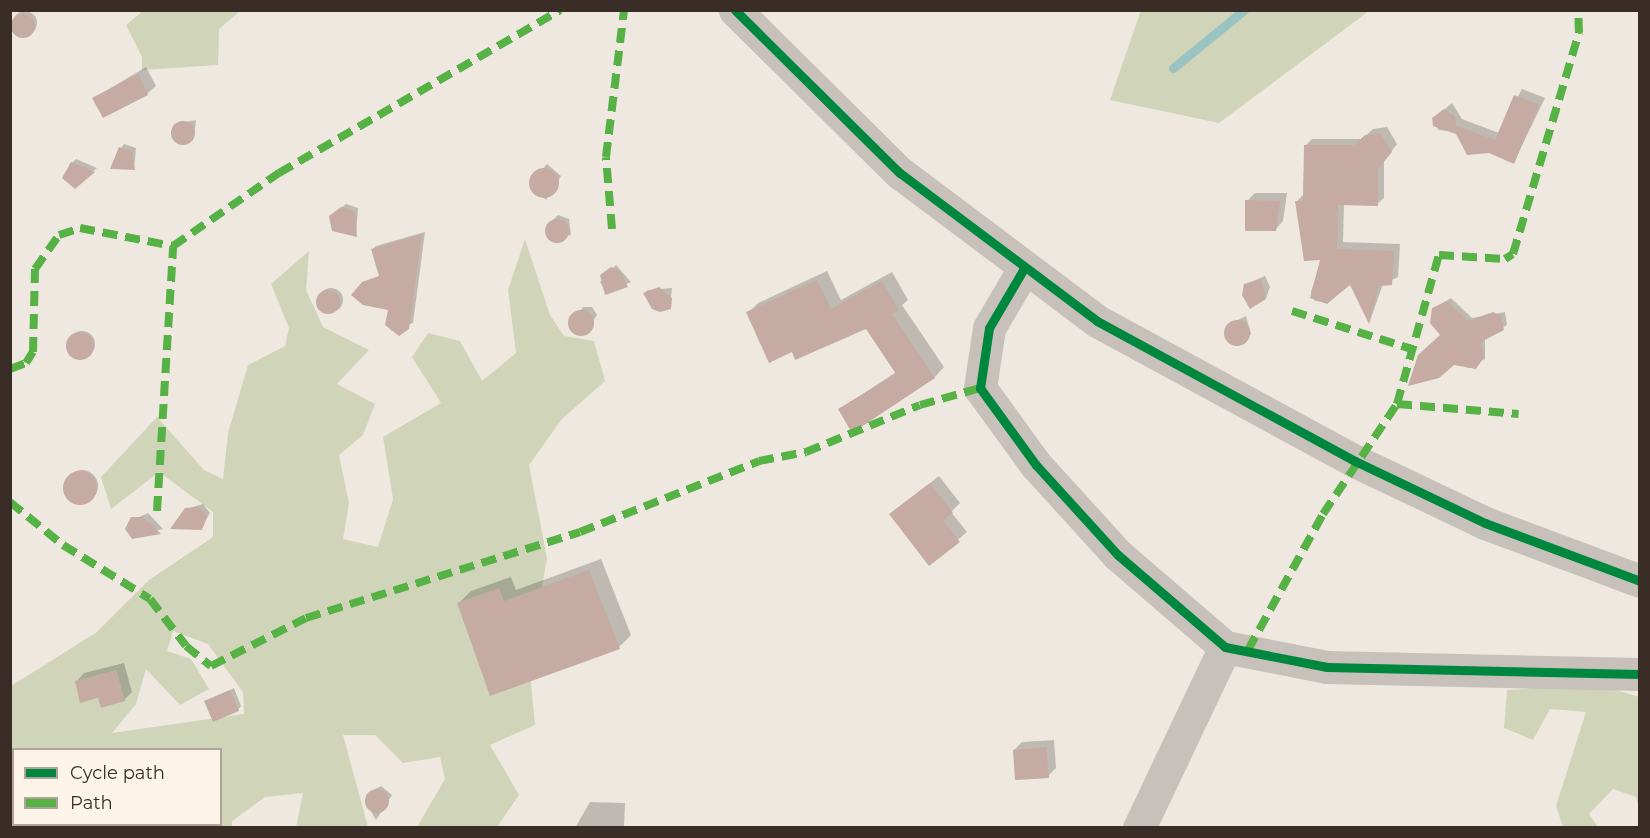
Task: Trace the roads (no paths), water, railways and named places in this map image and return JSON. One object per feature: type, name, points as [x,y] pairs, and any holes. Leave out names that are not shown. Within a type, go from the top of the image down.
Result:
[{"type":"street","points":[[735,10],[900,173],[1023,270],[1097,321],[1355,462],[1485,523],[1640,581]]},
{"type":"street","points":[[1023,270],[989,328],[980,388],[1036,465],[1118,555],[1225,647],[1327,667],[1640,674]]},
{"type":"street","points":[[1139,828],[1225,647]]},
{"type":"waterway","points":[[1173,68],[1244,10]]}]
